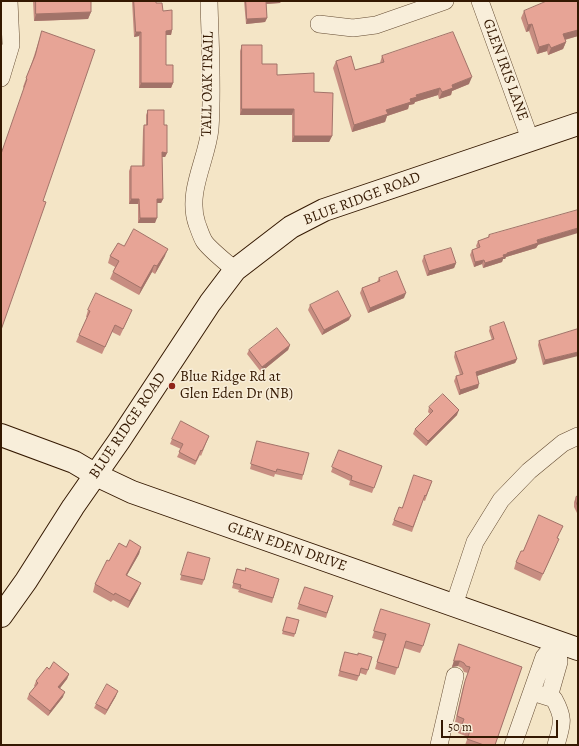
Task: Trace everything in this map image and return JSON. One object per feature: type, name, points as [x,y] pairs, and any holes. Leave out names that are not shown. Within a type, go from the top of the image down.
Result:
[{"type":"main road","name":"BLUE RIDGE ROAD","points":[[1,616],[26,581],[73,507],[96,475],[210,303],[235,270],[291,227],[324,210],[578,124]]},
{"type":"main road","name":"GLEN EDEN DRIVE","points":[[1,435],[74,462],[96,475],[132,492],[578,649]]},
{"type":"street","points":[[1,78],[10,45],[9,1]]},
{"type":"street","name":"TALL OAK TRAIL","points":[[209,1],[210,128],[208,146],[196,184],[194,205],[196,223],[204,241],[235,270]]},
{"type":"street","points":[[319,24],[353,28],[376,25],[445,1]]},
{"type":"street","name":"GLEN IRIS LANE","points":[[480,1],[530,139]]},
{"type":"street","points":[[454,605],[475,542],[501,500],[529,471],[563,443],[578,436]]},
{"type":"street","points":[[513,745],[544,657],[557,642]]},
{"type":"street","points":[[548,697],[559,662],[557,642]]},
{"type":"street","points":[[438,745],[455,676]]},
{"type":"street","points":[[532,692],[554,699],[560,710],[562,721],[556,745]]},
{"type":"building","points":[[36,1],[91,1],[91,12],[36,14]]},
{"type":"building","points":[[134,1],[156,1],[156,3],[162,3],[163,11],[172,10],[172,30],[166,31],[166,65],[173,65],[173,83],[141,83],[141,32],[136,32]]},
{"type":"building","points":[[246,1],[266,1],[267,18],[247,19]]},
{"type":"building","points":[[547,1],[578,1],[578,30],[563,34],[566,42],[551,48],[549,44],[539,47],[532,24],[528,25],[524,11]]},
{"type":"building","points":[[42,31],[95,50],[43,201],[46,202],[1,330],[1,154],[27,79],[26,78],[35,56]]},
{"type":"building","points":[[453,32],[472,77],[452,85],[453,88],[442,92],[440,88],[416,95],[417,97],[410,99],[411,102],[386,110],[388,114],[354,125],[336,61],[351,56],[355,70],[384,62],[382,56]]},
{"type":"building","points":[[242,45],[262,45],[262,64],[277,64],[277,75],[314,73],[314,92],[333,93],[332,136],[294,136],[294,109],[242,109]]},
{"type":"building","points":[[148,110],[164,110],[164,125],[167,125],[167,153],[162,152],[163,199],[157,199],[157,218],[140,218],[139,199],[131,199],[131,166],[144,166],[144,125],[147,125]]},
{"type":"building","points":[[578,210],[578,228],[537,240],[538,243],[507,253],[503,255],[504,257],[485,263],[484,260],[475,262],[472,250],[480,247],[478,241],[489,237],[489,235]]},
{"type":"building","points":[[134,229],[168,249],[157,266],[154,265],[141,288],[113,272],[119,261],[110,256],[118,243],[124,246]]},
{"type":"building","points":[[451,248],[456,263],[429,271],[424,256]]},
{"type":"building","points":[[397,271],[406,293],[370,308],[362,288],[380,281],[379,278]]},
{"type":"building","points":[[338,291],[351,316],[324,330],[310,305]]},
{"type":"building","points":[[96,293],[132,310],[123,329],[115,325],[105,347],[79,335]]},
{"type":"building","points":[[504,322],[517,359],[476,372],[479,384],[460,390],[456,376],[463,374],[455,352],[494,339],[490,327]]},
{"type":"building","points":[[277,328],[290,345],[262,367],[249,350]]},
{"type":"building","points":[[578,329],[578,352],[545,360],[539,341]]},
{"type":"building","points":[[443,394],[459,410],[428,441],[415,429],[433,411],[429,407]]},
{"type":"building","points":[[181,421],[209,436],[196,461],[179,452],[183,444],[172,439]]},
{"type":"building","points":[[257,441],[309,453],[303,475],[277,469],[276,472],[251,464]]},
{"type":"building","points":[[339,450],[382,466],[374,488],[351,480],[352,476],[332,467]]},
{"type":"building","points":[[414,475],[432,481],[413,527],[394,520],[399,507],[402,508]]},
{"type":"building","points":[[578,496],[578,507],[576,497]]},
{"type":"building","points":[[539,515],[563,526],[557,538],[559,539],[543,574],[516,562],[521,551],[523,551]]},
{"type":"building","points":[[130,540],[141,547],[126,575],[141,583],[130,601],[115,593],[114,595],[95,584],[107,560],[109,561],[119,543],[126,547]]},
{"type":"building","points":[[188,552],[210,558],[204,580],[181,575]]},
{"type":"building","points":[[246,568],[279,579],[273,598],[240,588],[241,585],[233,583],[237,569],[245,571]]},
{"type":"building","points":[[305,587],[333,596],[327,613],[299,604]]},
{"type":"building","points":[[381,609],[430,624],[423,646],[406,641],[398,668],[377,662],[386,634],[374,631]]},
{"type":"building","points":[[287,617],[299,620],[295,634],[283,631]]},
{"type":"building","points":[[459,644],[522,667],[495,745],[484,745],[467,739],[470,731],[461,727],[464,719],[457,716],[465,681],[470,667],[466,666],[460,661],[454,661]]},
{"type":"building","points":[[345,652],[358,655],[358,653],[372,657],[368,670],[361,668],[359,676],[340,671]]},
{"type":"building","points":[[54,662],[69,674],[58,687],[65,692],[50,711],[29,694],[38,683],[36,681],[47,667],[49,669]]},
{"type":"building","points":[[107,684],[118,691],[107,710],[96,704]]},
{"type":"place","name":"Blue Ridge Rd at Glen Eden Dr (NB)","points":[[172,386]]}]
